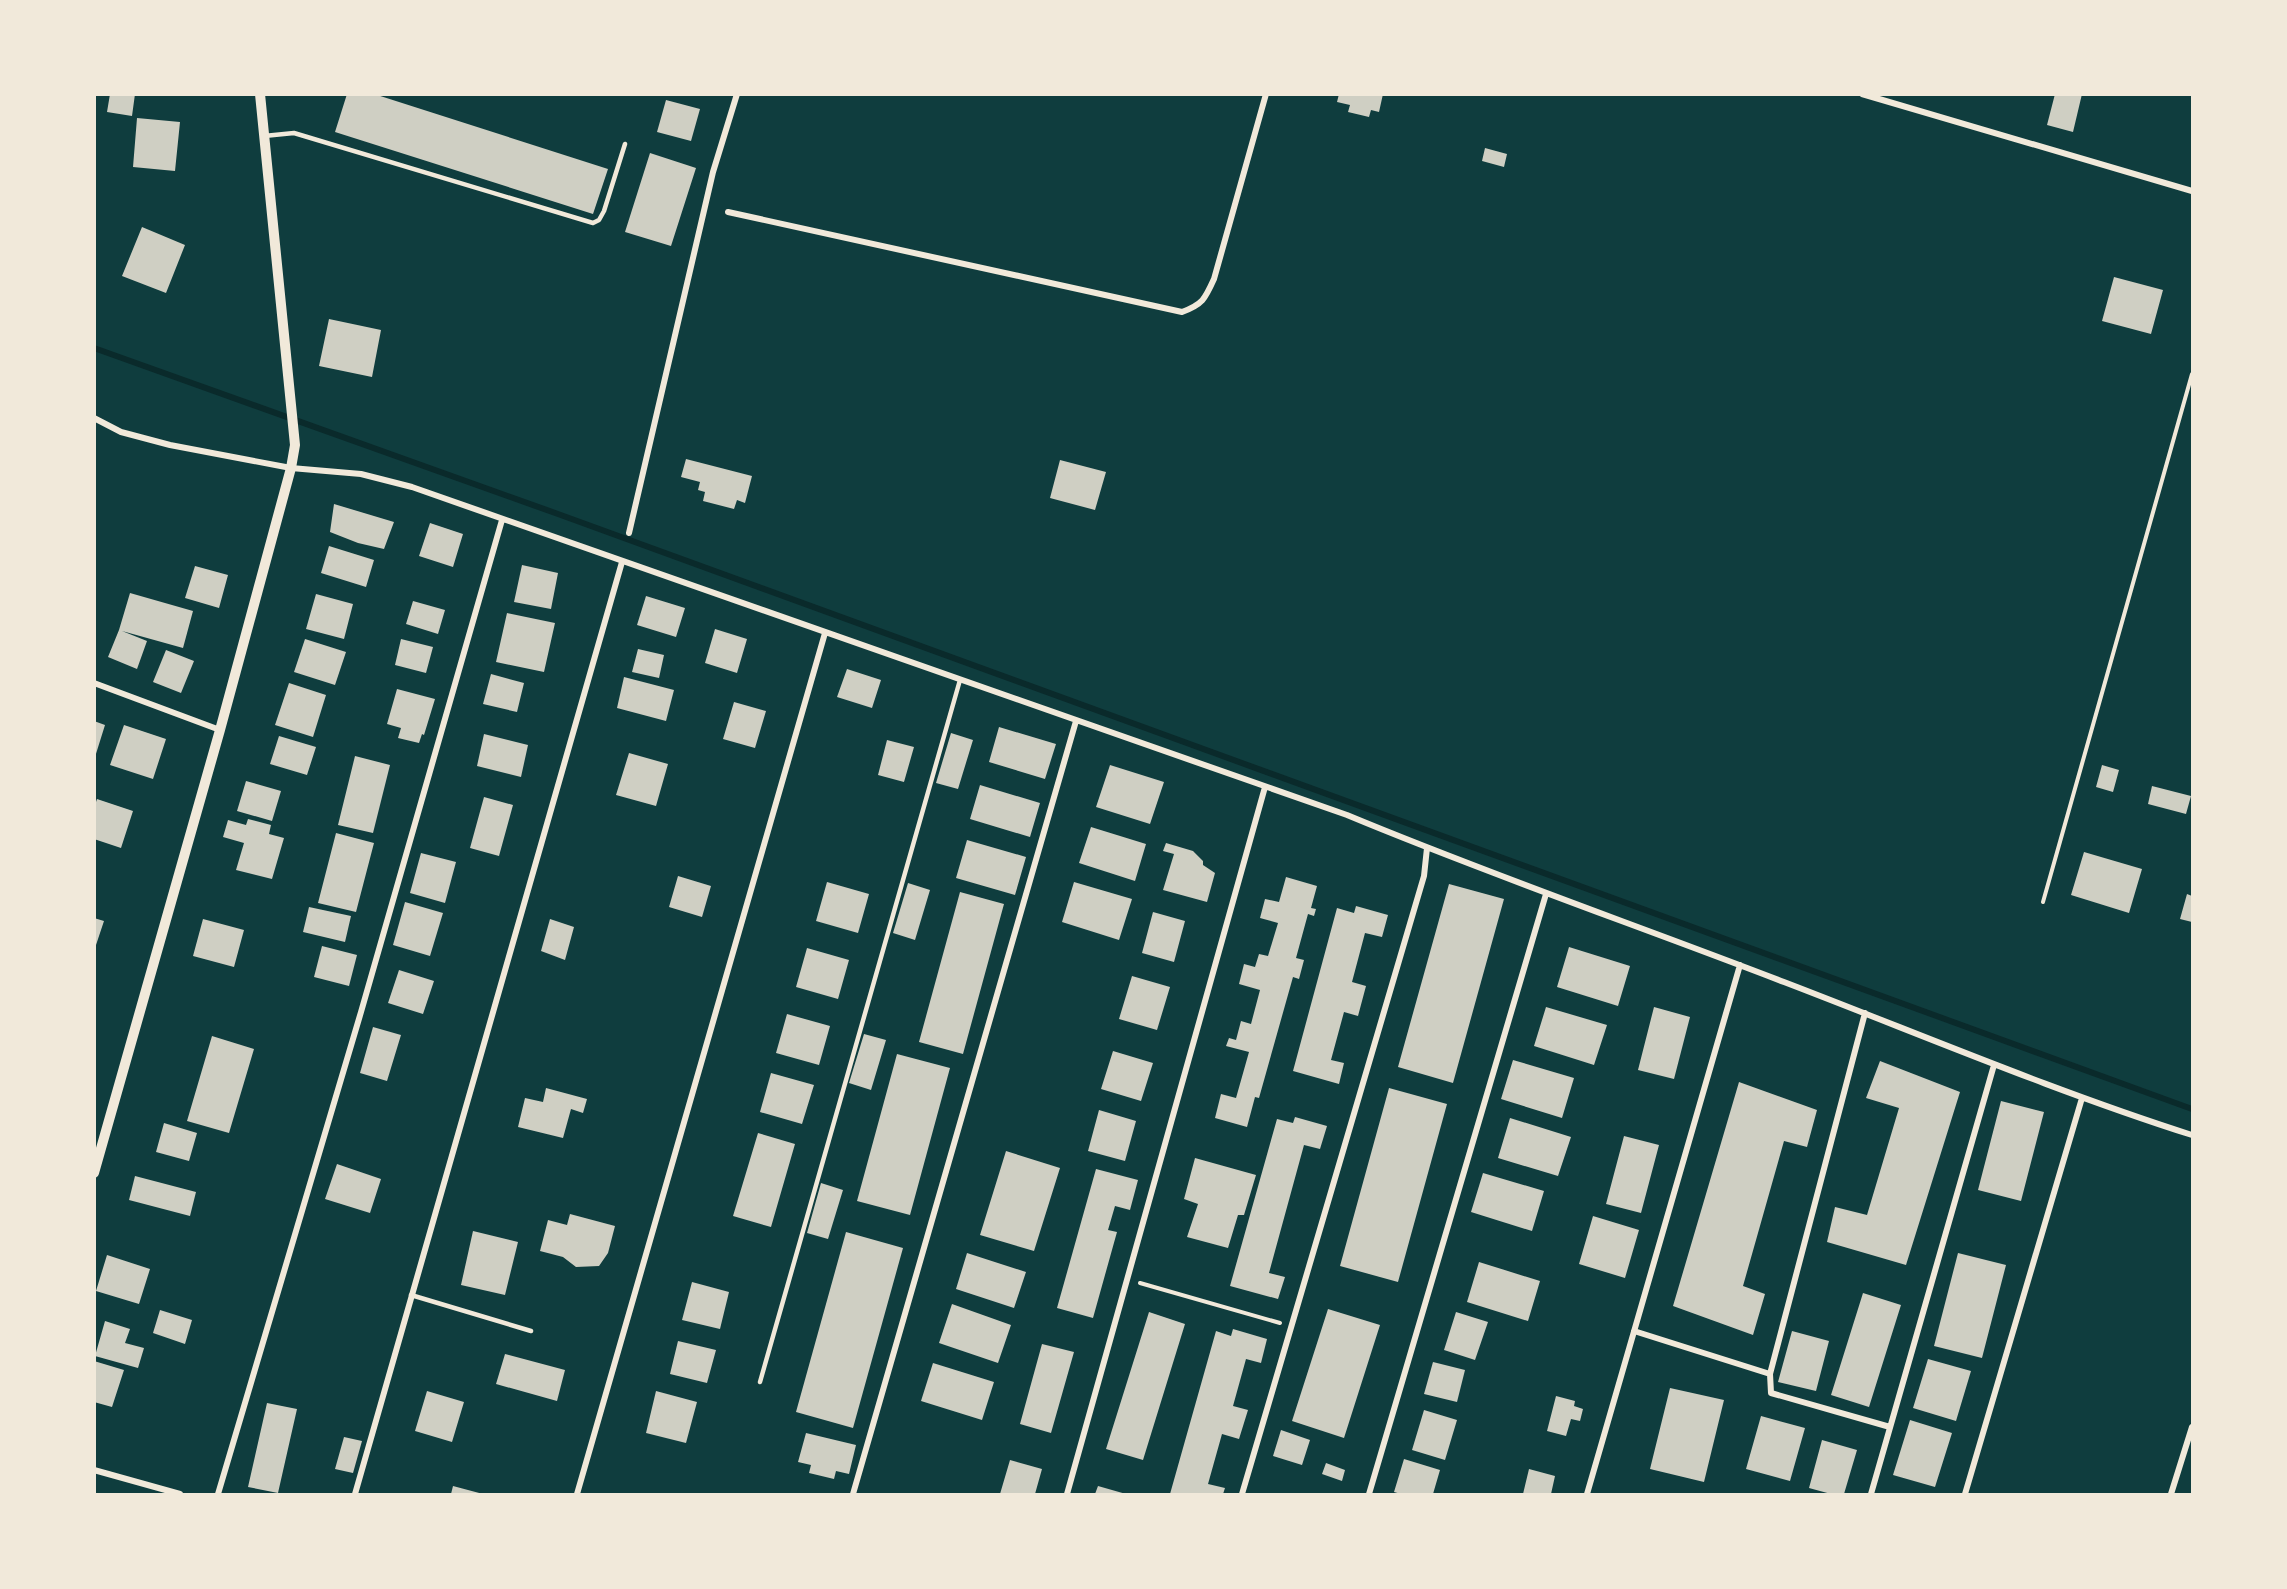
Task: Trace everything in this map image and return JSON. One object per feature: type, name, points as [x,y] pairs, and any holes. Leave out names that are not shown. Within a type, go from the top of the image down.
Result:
[{"type":"street","points":[[94,1173],[220,730],[291,468],[295,445],[260,94]]},
{"type":"street","points":[[629,533],[713,172],[737,94]]},
{"type":"street","points":[[728,212],[1182,312],[1200,305],[1214,279],[1266,94]]},
{"type":"street","points":[[1862,94],[2193,190]]},
{"type":"street","points":[[94,418],[121,432],[170,445],[291,468],[361,474],[412,487],[1347,815],[1546,894],[1865,1013],[1994,1065],[2082,1098],[2193,1135]]},
{"type":"street","points":[[219,1494],[361,1012],[502,520]]},
{"type":"street","points":[[355,1494],[622,562]]},
{"type":"street","points":[[577,1494],[825,633]]},
{"type":"street","points":[[94,683],[220,730]]},
{"type":"street","points":[[853,1494],[1076,721]]},
{"type":"street","points":[[1067,1494],[1265,787]]},
{"type":"street","points":[[1242,1494],[1424,876],[1427,848]]},
{"type":"street","points":[[1369,1494],[1546,894]]},
{"type":"street","points":[[1587,1494],[1740,965]]},
{"type":"street","points":[[1865,1013],[1770,1374],[1771,1393],[1890,1426]]},
{"type":"street","points":[[1871,1494],[1994,1065]]},
{"type":"street","points":[[1965,1494],[2082,1098]]},
{"type":"street","points":[[1634,1330],[1770,1374]]},
{"type":"street","points":[[2171,1494],[2193,1427]]},
{"type":"street","points":[[94,1470],[180,1494]]},
{"type":"lane","points":[[264,136],[294,133],[592,223],[599,220],[604,211],[625,144]]},
{"type":"lane","points":[[760,1382],[960,680]]},
{"type":"lane","points":[[411,1295],[531,1331]]},
{"type":"path","points":[[2043,902],[2193,374]]},
{"type":"path","points":[[1127,1280],[1292,1327]]},
{"type":"building","points":[[110,94],[135,94],[132,116],[107,112]]},
{"type":"building","points":[[347,94],[374,94],[608,169],[593,214],[335,132]]},
{"type":"building","points":[[1339,94],[1383,94],[1379,112],[1371,110],[1369,117],[1348,112],[1350,105],[1337,102]]},
{"type":"building","points":[[2055,94],[2082,94],[2073,132],[2047,125]]},
{"type":"building","points":[[666,100],[700,109],[691,141],[657,132]]},
{"type":"building","points":[[137,118],[180,122],[175,171],[133,167]]},
{"type":"building","points":[[1485,148],[1507,154],[1504,167],[1482,161]]},
{"type":"building","points":[[650,153],[696,168],[671,246],[625,232]]},
{"type":"building","points":[[142,227],[185,245],[166,293],[122,276]]},
{"type":"building","points":[[2114,277],[2163,290],[2151,334],[2102,321]]},
{"type":"building","points":[[329,319],[381,330],[372,377],[319,366]]},
{"type":"building","points":[[686,459],[752,476],[745,503],[737,500],[734,509],[703,501],[705,492],[698,490],[700,482],[681,477]]},
{"type":"building","points":[[1060,460],[1106,472],[1095,510],[1050,498]]},
{"type":"building","points":[[334,504],[394,522],[384,549],[358,543],[330,532]]},
{"type":"building","points":[[430,523],[463,534],[453,567],[419,556]]},
{"type":"building","points":[[329,546],[374,560],[366,587],[321,573]]},
{"type":"building","points":[[522,565],[558,573],[551,609],[514,602]]},
{"type":"building","points":[[195,566],[228,575],[219,608],[185,598]]},
{"type":"building","points":[[130,593],[193,611],[183,648],[122,631],[147,641],[137,669],[108,657]]},
{"type":"building","points":[[316,594],[353,604],[344,639],[306,629]]},
{"type":"building","points":[[646,596],[685,608],[676,637],[637,625]]},
{"type":"building","points":[[413,601],[445,610],[438,634],[406,624]]},
{"type":"building","points":[[507,613],[555,623],[544,672],[496,662]]},
{"type":"building","points":[[715,629],[747,639],[737,673],[705,663]]},
{"type":"building","points":[[305,639],[346,652],[335,685],[294,672]]},
{"type":"building","points":[[401,639],[433,647],[426,673],[395,665]]},
{"type":"building","points":[[638,649],[664,655],[659,678],[632,672]]},
{"type":"building","points":[[166,650],[194,661],[181,693],[153,682]]},
{"type":"building","points":[[847,669],[881,680],[872,708],[837,697]]},
{"type":"building","points":[[491,674],[524,683],[517,712],[483,704]]},
{"type":"building","points":[[624,677],[674,690],[666,721],[617,708]]},
{"type":"building","points":[[289,683],[326,695],[313,737],[275,725]]},
{"type":"building","points":[[397,689],[435,699],[424,735],[422,734],[419,743],[398,738],[401,728],[387,724]]},
{"type":"building","points":[[734,702],[766,711],[755,748],[723,739]]},
{"type":"building","points":[[94,721],[105,725],[95,757],[94,756]]},
{"type":"building","points":[[124,725],[166,739],[153,779],[110,765]]},
{"type":"building","points":[[999,727],[1056,744],[1045,779],[989,762]]},
{"type":"building","points":[[951,733],[973,740],[958,789],[936,783]]},
{"type":"building","points":[[484,734],[528,745],[521,777],[477,766]]},
{"type":"building","points":[[279,736],[316,747],[307,775],[270,764]]},
{"type":"building","points":[[887,740],[914,747],[904,782],[878,775]]},
{"type":"building","points":[[629,753],[668,764],[656,806],[616,795]]},
{"type":"building","points":[[355,756],[390,765],[373,833],[338,825]]},
{"type":"building","points":[[1110,765],[1164,782],[1150,824],[1096,807]]},
{"type":"building","points":[[2102,765],[2119,770],[2113,792],[2096,787]]},
{"type":"building","points":[[246,781],[281,791],[272,821],[237,811]]},
{"type":"building","points":[[980,785],[1040,803],[1030,837],[970,819]]},
{"type":"building","points":[[2152,786],[2191,796],[2186,814],[2148,804]]},
{"type":"building","points":[[484,797],[513,805],[499,856],[470,848]]},
{"type":"building","points":[[97,799],[133,811],[121,848],[94,839],[94,808]]},
{"type":"building","points":[[248,819],[271,825],[269,834],[284,838],[272,879],[236,870],[244,843],[223,837],[228,820],[246,825]]},
{"type":"building","points":[[1091,827],[1146,844],[1135,881],[1079,863]]},
{"type":"building","points":[[336,833],[374,843],[356,912],[318,903]]},
{"type":"building","points":[[967,840],[1026,857],[1015,895],[956,878]]},
{"type":"building","points":[[1166,843],[1193,851],[1203,861],[1203,865],[1215,873],[1207,902],[1163,890],[1174,854],[1163,851]]},
{"type":"building","points":[[2084,852],[2142,869],[2129,913],[2071,895]]},
{"type":"building","points":[[421,853],[456,862],[445,903],[410,893]]},
{"type":"building","points":[[678,876],[711,886],[702,917],[669,907]]},
{"type":"building","points":[[1286,877],[1317,886],[1311,908],[1316,909],[1314,916],[1308,914],[1296,958],[1304,960],[1299,979],[1293,977],[1259,1098],[1255,1097],[1247,1127],[1215,1118],[1221,1094],[1236,1098],[1249,1052],[1226,1046],[1229,1038],[1236,1040],[1241,1021],[1251,1024],[1260,990],[1239,984],[1244,964],[1255,967],[1259,954],[1268,956],[1278,923],[1260,918],[1265,899],[1279,902]]},
{"type":"building","points":[[827,882],[869,894],[858,933],[816,921]]},
{"type":"building","points":[[1074,882],[1132,899],[1119,940],[1062,922]]},
{"type":"building","points":[[908,883],[930,890],[915,940],[893,933]]},
{"type":"building","points":[[1449,884],[1504,899],[1453,1083],[1398,1067]]},
{"type":"building","points":[[960,892],[1004,904],[963,1054],[919,1042]]},
{"type":"building","points":[[2187,894],[2192,896],[2192,922],[2180,919]]},
{"type":"building","points":[[405,902],[443,913],[430,956],[393,945]]},
{"type":"building","points":[[1356,906],[1388,915],[1382,937],[1365,933],[1352,982],[1366,986],[1358,1016],[1344,1012],[1331,1060],[1344,1063],[1339,1084],[1293,1071],[1337,908],[1354,913]]},
{"type":"building","points":[[309,907],[351,916],[345,942],[303,932]]},
{"type":"building","points":[[1153,912],[1185,921],[1174,962],[1142,953]]},
{"type":"building","points":[[94,918],[104,921],[95,948],[94,948]]},
{"type":"building","points":[[203,919],[244,930],[234,967],[193,956]]},
{"type":"building","points":[[550,919],[574,927],[565,960],[541,951]]},
{"type":"building","points":[[322,946],[357,955],[349,986],[314,977]]},
{"type":"building","points":[[1569,947],[1630,966],[1618,1006],[1557,987]]},
{"type":"building","points":[[807,948],[849,960],[838,999],[796,987]]},
{"type":"building","points":[[399,970],[434,981],[423,1014],[388,1003]]},
{"type":"building","points":[[1132,976],[1170,987],[1157,1030],[1119,1019]]},
{"type":"building","points":[[1546,1007],[1607,1025],[1594,1065],[1534,1046]]},
{"type":"building","points":[[1654,1007],[1690,1017],[1674,1079],[1638,1070]]},
{"type":"building","points":[[787,1014],[830,1026],[819,1065],[776,1053]]},
{"type":"building","points":[[373,1027],[401,1035],[387,1081],[360,1073]]},
{"type":"building","points":[[864,1034],[886,1040],[871,1090],[849,1083]]},
{"type":"building","points":[[212,1036],[254,1049],[229,1133],[187,1121]]},
{"type":"building","points":[[1113,1051],[1153,1063],[1141,1101],[1101,1089]]},
{"type":"building","points":[[897,1054],[950,1068],[910,1215],[857,1201]]},
{"type":"building","points":[[1513,1060],[1574,1078],[1562,1118],[1501,1099]]},
{"type":"building","points":[[1880,1061],[1960,1092],[1906,1265],[1827,1242],[1835,1207],[1867,1215],[1899,1108],[1866,1098]]},
{"type":"building","points":[[771,1073],[814,1085],[802,1124],[760,1112]]},
{"type":"building","points":[[1739,1082],[1817,1110],[1807,1147],[1784,1141],[1743,1286],[1765,1294],[1753,1335],[1673,1306]]},
{"type":"building","points":[[546,1088],[587,1099],[583,1113],[571,1109],[563,1138],[518,1127],[525,1098],[543,1102]]},
{"type":"building","points":[[1389,1088],[1447,1104],[1398,1282],[1340,1266]]},
{"type":"building","points":[[2001,1101],[2044,1112],[2021,1201],[1978,1190]]},
{"type":"building","points":[[1099,1110],[1136,1121],[1125,1161],[1088,1151]]},
{"type":"building","points":[[1295,1117],[1327,1126],[1320,1149],[1304,1145],[1269,1273],[1285,1277],[1278,1299],[1230,1286],[1277,1119],[1293,1123]]},
{"type":"building","points":[[1510,1118],[1571,1137],[1558,1176],[1498,1158]]},
{"type":"building","points":[[164,1123],[197,1133],[189,1161],[156,1152]]},
{"type":"building","points":[[758,1133],[795,1144],[771,1227],[733,1216]]},
{"type":"building","points":[[1624,1136],[1659,1145],[1641,1213],[1606,1204]]},
{"type":"building","points":[[1006,1151],[1060,1168],[1034,1251],[980,1235]]},
{"type":"building","points":[[1195,1158],[1256,1175],[1244,1215],[1238,1215],[1228,1248],[1187,1237],[1198,1204],[1184,1199]]},
{"type":"building","points":[[337,1164],[381,1179],[370,1213],[325,1199]]},
{"type":"building","points":[[1096,1169],[1138,1180],[1130,1210],[1115,1206],[1108,1230],[1117,1232],[1093,1318],[1057,1308]]},
{"type":"building","points":[[1483,1173],[1544,1191],[1532,1231],[1471,1212]]},
{"type":"building","points":[[135,1176],[196,1192],[190,1216],[129,1200]]},
{"type":"building","points":[[821,1183],[843,1190],[828,1239],[807,1233]]},
{"type":"building","points":[[570,1214],[615,1226],[608,1253],[599,1266],[576,1267],[563,1257],[540,1251],[548,1220],[567,1225]]},
{"type":"building","points":[[1593,1216],[1639,1230],[1625,1278],[1579,1264]]},
{"type":"building","points":[[473,1231],[518,1242],[505,1295],[461,1285]]},
{"type":"building","points":[[846,1232],[903,1248],[853,1428],[796,1412]]},
{"type":"building","points":[[967,1253],[1026,1272],[1014,1308],[956,1289]]},
{"type":"building","points":[[1958,1253],[2006,1265],[1982,1358],[1934,1346]]},
{"type":"building","points":[[107,1255],[150,1269],[139,1304],[96,1291]]},
{"type":"building","points":[[1479,1262],[1540,1281],[1528,1321],[1467,1302]]},
{"type":"building","points":[[692,1282],[729,1292],[720,1329],[682,1320]]},
{"type":"building","points":[[1863,1293],[1901,1305],[1869,1407],[1831,1395]]},
{"type":"building","points":[[952,1304],[1011,1325],[998,1363],[939,1343]]},
{"type":"building","points":[[1328,1309],[1380,1325],[1344,1438],[1292,1421]]},
{"type":"building","points":[[160,1310],[192,1320],[185,1344],[153,1333]]},
{"type":"building","points":[[1149,1312],[1185,1324],[1143,1460],[1106,1449]]},
{"type":"building","points":[[1456,1312],[1488,1322],[1475,1360],[1444,1350]]},
{"type":"building","points":[[105,1321],[130,1329],[125,1343],[144,1348],[138,1368],[95,1356]]},
{"type":"building","points":[[1233,1329],[1267,1339],[1261,1363],[1246,1359],[1233,1406],[1248,1410],[1239,1439],[1222,1434],[1208,1484],[1225,1488],[1223,1494],[1170,1494],[1216,1331],[1231,1336]]},
{"type":"building","points":[[1792,1331],[1829,1341],[1816,1391],[1778,1382]]},
{"type":"building","points":[[678,1341],[716,1350],[707,1383],[670,1374]]},
{"type":"building","points":[[1042,1344],[1074,1352],[1051,1433],[1020,1424]]},
{"type":"building","points":[[505,1354],[565,1370],[557,1401],[496,1384]]},
{"type":"building","points":[[1928,1359],[1971,1371],[1956,1421],[1913,1408]]},
{"type":"building","points":[[94,1361],[124,1370],[112,1407],[94,1402]]},
{"type":"building","points":[[1433,1362],[1465,1370],[1457,1402],[1424,1394]]},
{"type":"building","points":[[933,1363],[994,1382],[982,1420],[921,1401]]},
{"type":"building","points":[[1670,1388],[1724,1400],[1704,1482],[1650,1469]]},
{"type":"building","points":[[427,1391],[464,1402],[452,1442],[415,1431]]},
{"type":"building","points":[[656,1391],[697,1402],[686,1443],[646,1433]]},
{"type":"building","points":[[1556,1396],[1575,1401],[1574,1406],[1583,1409],[1580,1421],[1571,1419],[1566,1436],[1547,1431]]},
{"type":"building","points":[[267,1403],[297,1409],[278,1493],[248,1487]]},
{"type":"building","points":[[1424,1410],[1457,1420],[1445,1460],[1412,1450]]},
{"type":"building","points":[[1761,1416],[1805,1428],[1790,1481],[1746,1469]]},
{"type":"building","points":[[1910,1420],[1952,1433],[1935,1487],[1893,1475]]},
{"type":"building","points":[[1281,1430],[1310,1440],[1302,1465],[1273,1456]]},
{"type":"building","points":[[806,1433],[856,1445],[849,1474],[836,1471],[834,1479],[809,1473],[811,1465],[798,1462]]},
{"type":"building","points":[[344,1437],[362,1441],[353,1473],[335,1469]]},
{"type":"building","points":[[1822,1440],[1857,1450],[1844,1494],[1831,1494],[1809,1488]]},
{"type":"building","points":[[1404,1459],[1440,1470],[1433,1494],[1394,1492]]},
{"type":"building","points":[[1010,1460],[1042,1469],[1035,1494],[1000,1494]]},
{"type":"building","points":[[1326,1463],[1345,1470],[1342,1481],[1322,1474]]},
{"type":"building","points":[[1529,1469],[1555,1476],[1551,1494],[1523,1494]]},
{"type":"building","points":[[453,1486],[483,1494],[451,1494]]},
{"type":"building","points":[[1098,1486],[1126,1494],[1095,1494]]},
{"type":"waterway","points":[[94,348],[558,514],[2192,1109]]}]
